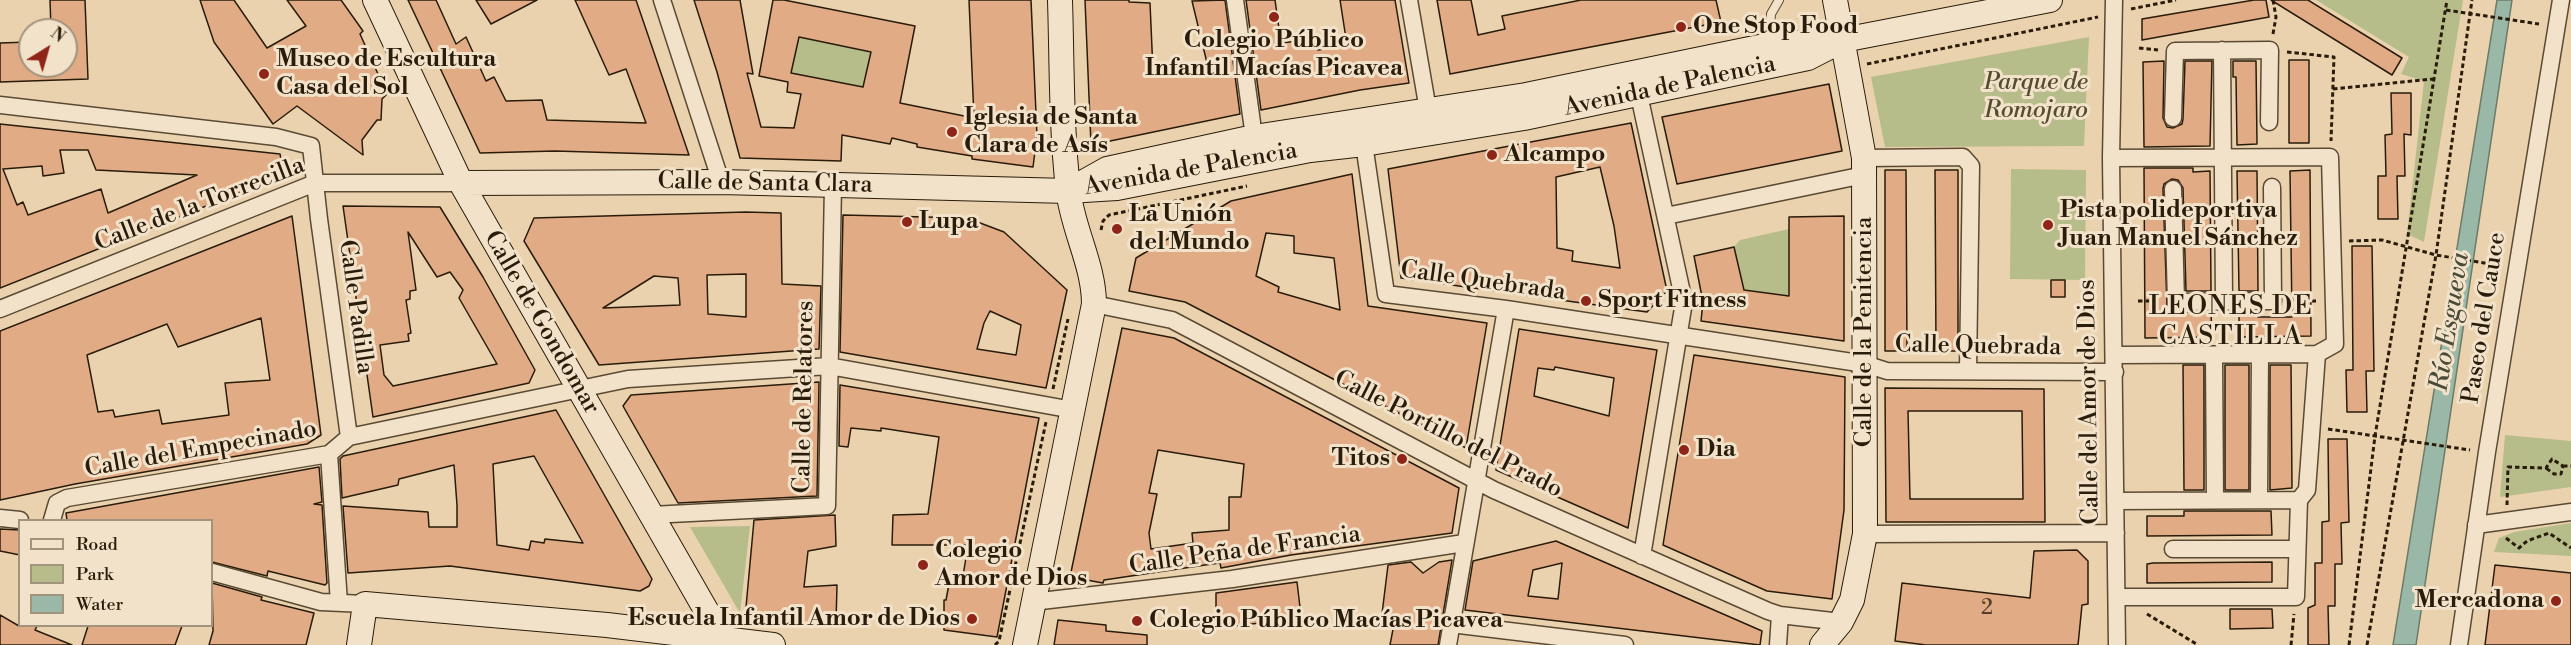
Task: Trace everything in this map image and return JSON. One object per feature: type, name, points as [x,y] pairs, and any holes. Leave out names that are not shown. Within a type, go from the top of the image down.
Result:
[{"type":"main road","name":"Calle de Gondomar","points":[[375,0],[461,183],[722,638]]},
{"type":"main road","points":[[1025,645],[1094,304],[1094,284],[1068,191],[1059,0]]},
{"type":"main road","name":"Calle de la Penitencia","points":[[1822,645],[1841,622],[1852,600],[1865,534],[1864,167],[1834,0]]},
{"type":"main road","name":"Avenida de Palencia","points":[[1068,191],[1107,169],[1254,137],[1526,95],[1769,45],[1843,40],[1987,6],[2050,0]]},
{"type":"main road","name":"Avenida de Palencia","points":[[1068,191],[1117,188],[1310,150],[1364,144],[1524,118],[1808,58],[1843,40]]},
{"type":"main road","name":"Calle de Santa Clara","points":[[461,183],[721,182],[1068,191]]},
{"type":"main road","points":[[359,645],[365,604],[607,625],[773,645]]},
{"type":"street","points":[[662,0],[721,182]]},
{"type":"street","points":[[1235,0],[1254,137]]},
{"type":"street","points":[[1409,0],[1428,110]]},
{"type":"street","name":"Paseo del Cauce","points":[[2459,645],[2487,452],[2561,0]]},
{"type":"street","name":"Calle del Amor de Dios","points":[[2117,645],[2111,158],[2120,5]]},
{"type":"street","points":[[2222,50],[2224,301]]},
{"type":"street","points":[[2173,118],[2175,51],[2270,50],[2269,122]]},
{"type":"street","points":[[1639,94],[1684,302],[1642,556]]},
{"type":"street","name":"Calle Padilla","points":[[0,105],[276,137],[311,146],[349,437]]},
{"type":"street","name":"Calle Quebrada","points":[[1364,144],[1386,294],[1506,309],[1865,364],[1887,370],[2115,372]]},
{"type":"street","points":[[1666,216],[1864,167],[1963,157],[1971,166],[1968,371]]},
{"type":"street","points":[[2111,158],[2330,157],[2335,344],[2316,354],[2115,355]]},
{"type":"street","name":"Calle de la Torrecilla","points":[[0,309],[315,183],[461,183]]},
{"type":"street","name":"Calle de Relatores","points":[[651,515],[827,506],[833,185]]},
{"type":"street","points":[[2173,189],[2176,302],[2273,301],[2272,187]]},
{"type":"street","name":"Calle Portillo del Prado","points":[[1094,304],[1172,320],[1494,490],[1780,615],[1841,622]]},
{"type":"street","points":[[1448,645],[1506,309]]},
{"type":"street","points":[[2214,354],[2215,499]]},
{"type":"street","points":[[2259,499],[2260,354]]},
{"type":"street","points":[[2117,597],[2296,597],[2299,500],[2307,490],[2316,354]]},
{"type":"street","name":"Calle del Empecinado","points":[[52,519],[57,503],[67,498],[329,454],[349,437],[628,379],[830,366],[1073,410]]},
{"type":"street","points":[[329,454],[339,603]]},
{"type":"street","points":[[2115,501],[2299,500]]},
{"type":"street","points":[[2476,525],[2571,512]]},
{"type":"street","points":[[0,518],[18,520]]},
{"type":"street","points":[[1865,534],[2116,533]]},
{"type":"street","name":"Calle Peña de Francia","points":[[1032,602],[1232,579],[1464,543]]},
{"type":"street","points":[[2173,549],[2297,549]]},
{"type":"street","points":[[213,572],[321,602],[365,604]]},
{"type":"street","points":[[1778,645],[1780,615]]},
{"type":"street","points":[[1451,624],[1625,645]]},
{"type":"lane","points":[[1769,45],[1771,14],[1779,0]]},
{"type":"path","points":[[2120,5],[2176,0]]},
{"type":"path","points":[[2273,0],[2276,17],[2270,50],[2334,57],[2330,157]]},
{"type":"path","points":[[2349,645],[2375,436],[2447,0]]},
{"type":"path","points":[[2367,645],[2436,255],[2472,0]]},
{"type":"path","points":[[2446,10],[2556,27]]},
{"type":"path","points":[[1863,65],[2097,17]]},
{"type":"path","points":[[2333,89],[2433,79]]},
{"type":"path","points":[[2332,241],[2382,240],[2436,255],[2517,269]]},
{"type":"path","points":[[2273,301],[2334,301]]},
{"type":"path","points":[[996,645],[999,641],[1068,319]]},
{"type":"path","points":[[2312,426],[2487,452]]},
{"type":"path","points":[[2546,468],[2553,459],[2563,466],[2571,466]]},
{"type":"path","points":[[2563,466],[2561,474],[2554,474],[2546,468],[2508,468],[2506,540],[2519,548],[2527,541],[2549,533],[2571,548]]},
{"type":"path","points":[[2117,597],[2198,645]]},
{"type":"path","points":[[2290,645],[2296,597]]},
{"type":"green space","points":[[2316,0],[2463,0],[2424,242],[2407,234],[2424,81],[2401,74],[2409,57]]},
{"type":"green space","points":[[799,37],[871,52],[863,87],[791,73]]},
{"type":"green space","name":"Parque de Romojaro","points":[[2089,37],[2084,146],[1885,147],[1871,77]]},
{"type":"green space","name":"Pista polideportiva Juan Manuel Sánchez","points":[[2011,169],[2086,170],[2085,280],[2010,279]]},
{"type":"green space","points":[[1789,229],[1789,296],[1744,290],[1734,247],[1740,240]]},
{"type":"green space","points":[[2505,435],[2571,441],[2571,487],[2500,497]]},
{"type":"green space","points":[[2571,523],[2571,556],[2494,552],[2499,538],[2514,532]]},
{"type":"green space","points":[[750,526],[740,613],[690,527]]},
{"type":"water","name":"Río Esgueva","points":[[2497,0],[2512,0],[2416,645],[2393,645]]},
{"type":"building","points":[[50,0],[85,0],[88,79],[0,82],[0,43],[18,42],[18,78],[78,78],[78,18],[51,18]]},
{"type":"building","points":[[200,0],[234,0],[267,48],[306,26],[287,0],[341,0],[363,31],[360,34],[387,94],[382,99],[381,120],[377,120],[362,140],[363,155],[297,106],[273,124],[214,42]]},
{"type":"building","points":[[408,0],[436,0],[456,44],[466,37],[486,81],[494,77],[506,101],[542,100],[547,120],[646,123],[626,69],[609,75],[575,0],[636,0],[689,155],[555,151],[480,153]]},
{"type":"building","points":[[476,0],[537,0],[491,24]]},
{"type":"building","points":[[694,0],[740,0],[753,74],[747,73],[761,127],[794,128],[801,94],[787,92],[788,82],[759,76],[773,0],[784,0],[915,26],[900,103],[974,118],[969,0],[1031,0],[1037,136],[1033,167],[972,159],[972,156],[917,147],[917,144],[892,138],[890,144],[842,135],[841,161],[740,158],[717,72]],"holes":[[[799,37],[871,52],[863,87],[791,73]]]},
{"type":"building","points":[[1085,0],[1129,0],[1129,2],[1150,3],[1153,71],[1162,71],[1162,76],[1208,67],[1192,1],[1225,0],[1240,114],[1091,145]]},
{"type":"building","points":[[1246,0],[1275,0],[1281,43],[1316,39],[1318,50],[1347,45],[1340,0],[1395,0],[1409,83],[1360,90],[1261,110]]},
{"type":"building","points":[[1437,0],[1471,0],[1478,35],[1505,29],[1502,16],[1581,0],[1716,0],[1721,22],[1450,74]]},
{"type":"building","points":[[2254,0],[2266,0],[2269,17],[2142,40],[2142,19]]},
{"type":"building","points":[[2271,0],[2308,0],[2402,58],[2392,75]]},
{"type":"building","points":[[2289,60],[2309,60],[2309,143],[2289,143]]},
{"type":"building","points":[[2164,61],[2163,118],[2167,127],[2173,128],[2182,124],[2183,119],[2185,61],[2212,61],[2210,146],[2144,147],[2143,62]]},
{"type":"building","points":[[2233,61],[2256,61],[2257,144],[2237,145],[2236,77],[2233,77]]},
{"type":"building","points":[[1829,84],[1842,151],[1677,184],[1662,117]]},
{"type":"building","points":[[2391,93],[2411,93],[2411,135],[2404,134],[2405,176],[2397,176],[2398,219],[2378,219],[2378,176],[2386,176],[2385,135],[2392,134]]},
{"type":"building","points":[[1631,123],[1667,291],[1647,312],[1401,278],[1388,169]],"holes":[[[1600,167],[1614,226],[1620,268],[1572,261],[1573,251],[1557,248],[1556,177]]]},
{"type":"building","points":[[0,124],[280,154],[284,175],[0,288]],"holes":[[[60,150],[88,150],[96,170],[197,175],[108,213],[101,189],[28,215],[23,202],[17,205],[3,169],[42,166],[43,176],[64,173]]]},
{"type":"building","points":[[2144,168],[2193,168],[2193,172],[2210,171],[2211,291],[2186,291],[2183,188],[2178,180],[2172,179],[2164,184],[2163,189],[2167,307],[2176,312],[2211,312],[2212,337],[2145,338]]},
{"type":"building","points":[[1885,170],[1906,170],[1907,351],[1885,351]]},
{"type":"building","points":[[1935,170],[1958,170],[1958,351],[1936,351]]},
{"type":"building","points":[[2310,170],[2311,336],[2239,337],[2239,312],[2258,312],[2258,317],[2292,317],[2290,171]]},
{"type":"building","points":[[2237,171],[2257,171],[2258,291],[2239,291]]},
{"type":"building","points":[[1352,174],[1368,306],[1487,323],[1466,448],[1185,302],[1129,291],[1136,258],[1231,201]],"holes":[[[1266,233],[1294,236],[1294,253],[1334,258],[1340,310],[1278,292],[1279,287],[1256,276]]]},
{"type":"building","points":[[343,206],[440,207],[483,277],[535,370],[529,383],[373,417]],"holes":[[[408,232],[437,277],[450,272],[463,290],[459,298],[497,364],[393,386],[384,375],[380,345],[409,341],[408,334],[411,333],[406,300],[410,299],[410,291],[416,290]]]},
{"type":"building","points":[[781,213],[782,284],[821,286],[819,349],[599,365],[524,241],[534,218]],"holes":[[[746,274],[746,317],[708,314],[707,275]],[[654,276],[678,278],[680,305],[603,308]]]},
{"type":"building","points":[[843,215],[967,218],[1004,232],[1067,290],[1046,388],[840,352]],"holes":[[[990,311],[1021,325],[1016,355],[977,349]]]},
{"type":"building","points":[[292,216],[321,435],[307,444],[75,484],[0,500],[0,331]],"holes":[[[261,318],[270,380],[225,383],[229,415],[162,424],[159,410],[115,417],[113,410],[98,412],[87,355],[167,324],[178,347]]]},
{"type":"building","points":[[1844,216],[1844,341],[1701,321],[1703,302],[1694,256],[1734,247],[1744,290],[1789,296],[1789,217]]},
{"type":"building","points":[[2352,246],[2372,246],[2374,371],[2366,371],[2367,412],[2347,412],[2346,370],[2353,370]]},
{"type":"building","points":[[2051,280],[2065,280],[2065,297],[2051,297]]},
{"type":"building","points":[[1122,328],[1174,338],[1459,488],[1452,533],[1291,555],[1221,568],[1220,563],[1205,565],[1104,580],[1103,583],[1070,577]],"holes":[[[1158,450],[1244,464],[1241,497],[1229,497],[1229,530],[1192,533],[1193,543],[1151,549],[1149,533],[1157,494],[1149,493]]]},
{"type":"building","points":[[1519,329],[1657,350],[1628,528],[1496,470]],"holes":[[[1555,367],[1614,378],[1609,416],[1534,396],[1538,368],[1554,370]]]},
{"type":"building","points":[[1694,355],[1845,377],[1844,510],[1832,599],[1767,591],[1663,545]]},
{"type":"building","points":[[2183,365],[2204,365],[2204,490],[2184,490]]},
{"type":"building","points":[[2225,365],[2249,365],[2249,490],[2225,490]]},
{"type":"building","points":[[2270,365],[2291,365],[2292,488],[2270,490]]},
{"type":"building","points":[[819,382],[817,496],[678,503],[623,406],[631,395]]},
{"type":"building","points":[[840,385],[1039,418],[997,637],[944,630],[944,600],[946,600],[951,573],[963,576],[968,545],[892,545],[893,515],[928,514],[939,437],[881,428],[881,431],[851,428],[848,447],[839,446]]},
{"type":"building","points":[[1885,388],[2044,389],[2045,522],[1886,522]],"holes":[[[1908,411],[2022,411],[2023,499],[1910,499]]]},
{"type":"building","points":[[556,410],[652,579],[649,586],[640,591],[450,566],[348,573],[343,506],[428,512],[429,527],[457,527],[457,505],[454,465],[399,479],[398,485],[342,498],[340,459],[343,456]],"holes":[[[534,456],[583,543],[545,539],[544,543],[531,541],[529,550],[497,545],[493,464]]]},
{"type":"building","points":[[2328,439],[2347,439],[2349,522],[2341,523],[2342,564],[2335,564],[2335,606],[2328,606],[2329,645],[2308,645],[2308,608],[2315,605],[2315,563],[2322,563],[2322,522],[2329,521]]},
{"type":"building","points":[[319,467],[322,502],[314,504],[322,505],[327,583],[325,585],[268,571],[267,576],[213,562],[213,519],[67,519],[66,513]]},
{"type":"building","points":[[2184,511],[2271,511],[2272,535],[2147,536],[2147,516],[2184,516]]},
{"type":"building","points":[[835,515],[836,546],[808,551],[804,587],[837,585],[836,622],[813,626],[745,618],[754,520]]},
{"type":"building","points":[[0,529],[18,530],[18,555],[0,551]]},
{"type":"building","points":[[1556,541],[1762,631],[1760,645],[1465,610],[1473,561]],"holes":[[[1562,563],[1558,599],[1528,596],[1533,570]]]},
{"type":"building","points":[[2077,550],[2088,561],[2088,604],[2082,605],[2078,645],[1926,645],[1895,641],[1902,583],[2030,598],[2034,551]]},
{"type":"building","points":[[1452,560],[1438,645],[1390,645],[1394,624],[1381,622],[1388,565],[1411,562],[1423,573],[1439,562]]},
{"type":"building","points":[[2272,562],[2272,582],[2147,583],[2147,564]]},
{"type":"building","points":[[2495,565],[2571,573],[2571,645],[2485,645]]},
{"type":"building","points":[[1297,582],[1302,624],[1260,623],[1216,628],[1216,593]]},
{"type":"building","points":[[213,583],[262,597],[261,600],[314,613],[306,645],[209,645],[213,631]]},
{"type":"building","points":[[2230,609],[2272,609],[2273,628],[2230,629]]},
{"type":"building","points":[[0,615],[18,627],[36,627],[35,630],[72,645],[0,645]]},
{"type":"building","points":[[1058,620],[1106,625],[1106,631],[1147,635],[1147,645],[1054,645]]},
{"type":"building","points":[[88,627],[182,627],[175,645],[82,645]]},
{"type":"place","name":"Colegio Público Infantil Macías Picavea","points":[[1274,17]]},
{"type":"place","name":"One Stop Food","points":[[1681,27]]},
{"type":"place","name":"Museo de Escultura Casa del Sol","points":[[264,74]]},
{"type":"place","name":"Iglesia de Santa Clara de Asís","points":[[952,132]]},
{"type":"place","name":"Alcampo","points":[[1492,155]]},
{"type":"place","name":"Lupa","points":[[907,222]]},
{"type":"place","name":"Pista polideportiva Juan Manuel Sánchez","points":[[2048,225]]},
{"type":"place","name":"La Unión del Mundo","points":[[1117,229]]},
{"type":"place","name":"Sport Fitness","points":[[1586,301]]},
{"type":"place","name":"Dia","points":[[1684,450]]},
{"type":"place","name":"Titos","points":[[1402,459]]},
{"type":"place","name":"Colegio Amor de Dios","points":[[923,565]]},
{"type":"place","name":"Mercadona","points":[[2556,601]]},
{"type":"place","name":"Escuela Infantil Amor de Dios","points":[[972,619]]},
{"type":"place","name":"Colegio Público Macías Picavea","points":[[1137,621]]},
{"type":"district","name":"LEONES DE CASTILLA","points":[[2231,323]]}]
